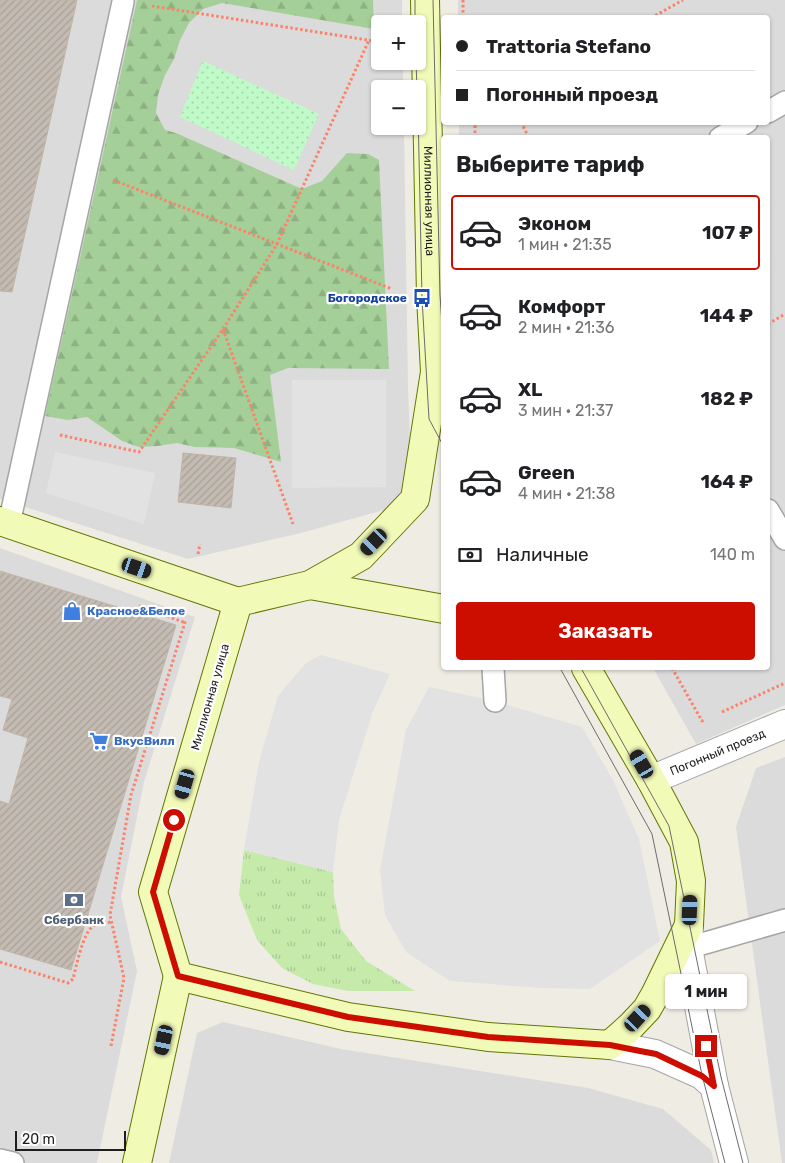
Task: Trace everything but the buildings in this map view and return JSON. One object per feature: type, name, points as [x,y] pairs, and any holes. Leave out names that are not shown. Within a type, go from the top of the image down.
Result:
[{"type":"street","name":"Миллионная улица","points":[[178,976],[153,892],[238,602],[310,585],[361,556],[415,499],[439,381],[431,297],[425,0]]},
{"type":"street","points":[[5,522],[238,602]]},
{"type":"street","points":[[310,585],[441,608]]},
{"type":"street","points":[[587,670],[651,780],[684,842],[690,882],[688,936],[714,1086],[734,1163]]},
{"type":"street","name":"Погонный проезд","points":[[651,780],[785,724]]},
{"type":"street","points":[[610,1045],[647,1009],[688,936]]},
{"type":"street","points":[[137,1163],[178,976],[348,1017],[488,1037],[610,1045],[656,1054],[702,1076],[714,1086]]},
{"type":"lane","points":[[5,522],[30,429],[123,2]]},
{"type":"lane","points":[[770,111],[785,102]]},
{"type":"lane","points":[[725,135],[743,125]]},
{"type":"lane","points":[[770,513],[785,539]]},
{"type":"lane","points":[[493,670],[495,701]]},
{"type":"lane","points":[[688,936],[785,920]]},
{"type":"lane","points":[[0,1160],[13,1163]]},
{"type":"path","points":[[463,0],[463,15]]},
{"type":"path","points":[[656,15],[683,0]]},
{"type":"path","points":[[30,429],[139,452],[223,329],[276,244],[369,40],[123,2]]},
{"type":"path","points":[[87,169],[392,289]]},
{"type":"path","points":[[770,323],[785,314]]},
{"type":"path","points":[[223,329],[293,524]]},
{"type":"path","points":[[111,1046],[124,978],[110,915],[131,795],[186,623],[200,544]]},
{"type":"path","points":[[673,670],[702,721],[710,717]]},
{"type":"path","points":[[718,713],[785,683]]},
{"type":"path","points":[[0,962],[68,983],[73,979],[86,936],[90,929],[94,925],[111,922]]},
{"type":"shaded area","points":[[0,0],[402,0],[402,15],[371,15],[371,70],[403,70],[403,80],[371,80],[371,135],[404,135],[411,469],[403,494],[384,510],[301,533],[188,559],[0,499]]},
{"type":"shaded area","points":[[458,0],[785,0],[785,705],[696,744],[654,670],[770,670],[770,135],[459,135],[459,125],[770,125],[770,15],[458,15]]},
{"type":"shaded area","points":[[292,380],[386,380],[386,487],[292,488]]},
{"type":"shaded area","points":[[55,452],[155,473],[144,524],[46,493]]},
{"type":"shaded area","points":[[0,548],[195,617],[144,782],[121,897],[137,971],[97,1163],[0,1163]]},
{"type":"shaded area","points":[[321,655],[390,674],[373,711],[339,820],[333,872],[244,850],[259,762],[278,696],[306,663]]},
{"type":"shaded area","points":[[429,687],[495,701],[582,727],[613,780],[639,839],[660,941],[590,989],[541,988],[450,981],[406,952],[385,915],[380,870],[406,730]]},
{"type":"shaded area","points":[[785,757],[785,1163],[782,1163],[736,827],[756,768]]},
{"type":"shaded area","points":[[223,1022],[341,1049],[588,1088],[663,1109],[711,1150],[714,1163],[169,1163],[197,1033]]},
{"type":"green space","points":[[137,0],[373,0],[374,15],[371,15],[371,28],[222,3],[203,9],[189,23],[180,40],[158,95],[156,113],[165,130],[176,133],[302,189],[322,181],[347,153],[368,154],[379,160],[389,369],[288,368],[270,375],[281,462],[234,448],[195,447],[177,443],[139,447],[122,441],[87,417],[68,420],[45,416]]},
{"type":"green space","points":[[203,61],[319,114],[294,170],[180,117]]},
{"type":"green space","points":[[244,850],[333,872],[334,897],[341,929],[366,961],[415,991],[348,991],[313,984],[282,968],[257,940],[239,895]]},
{"type":"tram line","points":[[415,0],[415,15]]},
{"type":"tram line","points":[[433,0],[441,310]]},
{"type":"tram line","points":[[416,70],[417,80]]},
{"type":"tram line","points":[[419,135],[422,298],[429,419],[441,441]]},
{"type":"tram line","points":[[561,670],[652,834],[702,1075],[725,1163]]},
{"type":"tram line","points":[[582,670],[669,826],[721,1077],[743,1163]]},
{"type":"place","name":"Богородское","points":[[422,298]]},
{"type":"place","name":"Красное&Белое","points":[[72,611]]},
{"type":"place","name":"ВкусВилл","points":[[99,741]]},
{"type":"place","name":"Сбербанк","points":[[74,900]]},
{"type":"route","points":[[174,820],[153,892],[178,976],[348,1017],[488,1037],[610,1045],[656,1054],[702,1076],[714,1086],[706,1046]]}]
